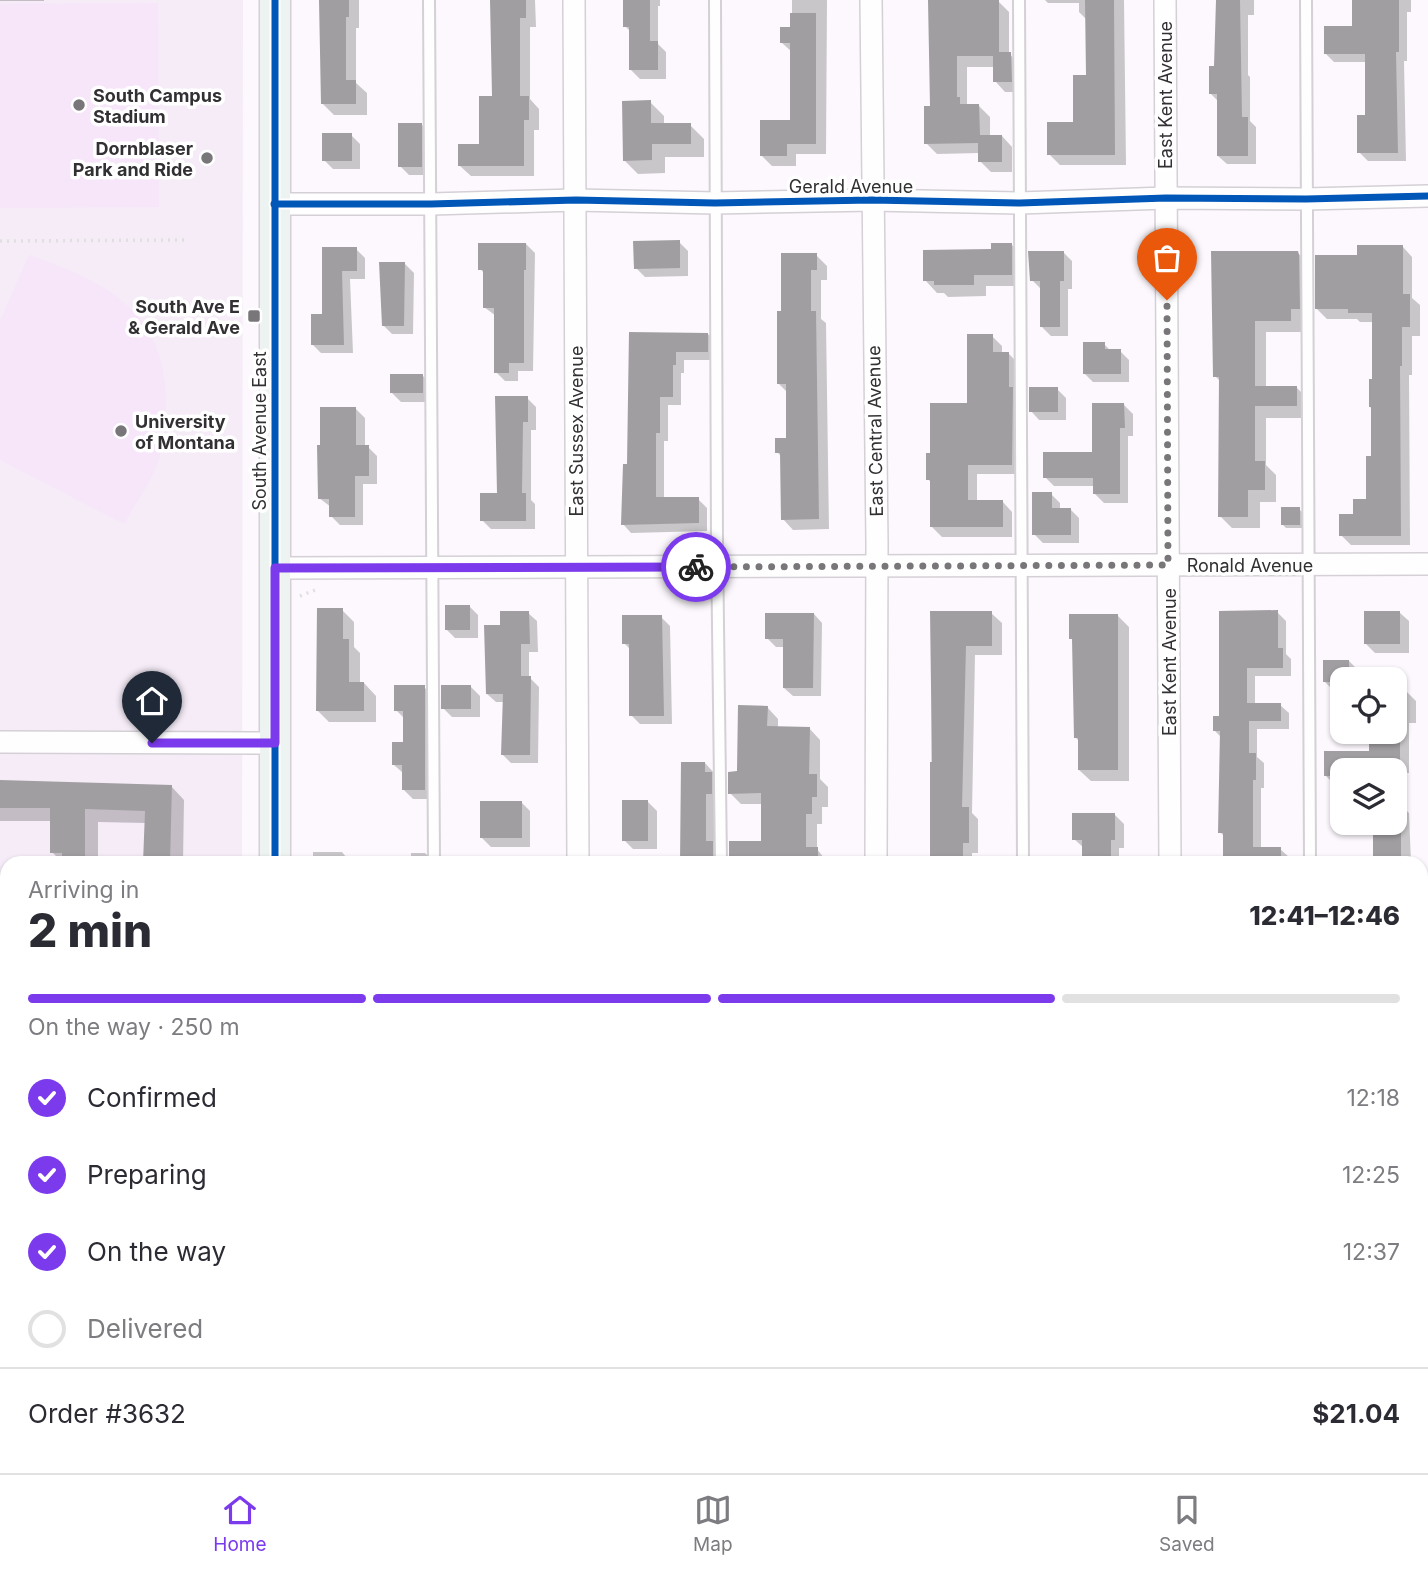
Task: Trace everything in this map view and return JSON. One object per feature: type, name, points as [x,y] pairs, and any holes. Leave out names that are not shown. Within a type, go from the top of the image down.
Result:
[{"type":"street","name":"South Avenue East","points":[[275,0],[275,856]]},
{"type":"street","name":"East Sussex Avenue","points":[[574,0],[578,856]]},
{"type":"street","name":"East Central Avenue","points":[[872,0],[877,566],[876,856]]},
{"type":"street","name":"East Kent Avenue","points":[[1165,0],[1170,856]]},
{"type":"street","name":"Gerald Avenue","points":[[274,204],[576,200],[1020,203],[1166,198],[1428,196]]},
{"type":"street","name":"Ronald Avenue","points":[[275,568],[1428,564]]},
{"type":"street","points":[[0,742],[275,743]]},
{"type":"lane","points":[[429,0],[434,856]]},
{"type":"lane","points":[[716,0],[717,567],[722,856]]},
{"type":"lane","points":[[1019,0],[1023,856]]},
{"type":"lane","points":[[1306,0],[1310,856]]},
{"type":"path","points":[[0,241],[186,240]]},
{"type":"shaded area","name":"University of Montana","points":[[0,0],[243,0],[242,856],[0,856]]},
{"type":"shaded area","name":"South Campus Stadium","points":[[158,3],[159,207],[0,208],[0,4]]},
{"type":"shaded area","points":[[29,255],[57,265],[107,290],[127,305],[156,346],[163,372],[166,404],[164,441],[155,470],[124,524],[0,460],[0,321]]},
{"type":"building","points":[[319,0],[349,0],[349,17],[346,17],[346,80],[356,80],[356,104],[321,104]]},
{"type":"building","points":[[490,0],[526,0],[526,18],[520,18],[520,96],[529,96],[529,120],[524,120],[524,166],[458,166],[458,144],[479,144],[479,96],[492,96]]},
{"type":"building","points":[[623,0],[650,0],[650,41],[658,41],[658,70],[629,70],[629,27],[623,27]]},
{"type":"building","points":[[928,0],[999,0],[999,52],[1011,52],[1012,82],[993,82],[993,56],[957,56],[957,97],[960,97],[960,104],[979,104],[980,135],[1002,135],[1002,162],[978,162],[978,143],[924,144],[924,106],[930,106]]},
{"type":"building","points":[[1085,0],[1114,0],[1115,155],[1047,155],[1047,122],[1073,122],[1073,75],[1086,75]]},
{"type":"building","points":[[1216,0],[1240,0],[1242,117],[1248,117],[1248,156],[1217,156],[1217,94],[1209,94],[1209,66],[1214,66]]},
{"type":"building","points":[[1352,0],[1399,0],[1399,52],[1396,52],[1398,153],[1357,153],[1357,115],[1365,115],[1365,54],[1324,54],[1324,26],[1352,26]]},
{"type":"building","points":[[790,13],[816,13],[816,144],[787,144],[787,156],[760,156],[760,120],[790,120],[790,43],[780,43],[780,27],[790,27]]},
{"type":"building","points":[[651,100],[651,123],[691,123],[691,144],[652,144],[652,160],[623,161],[622,101]]},
{"type":"building","points":[[398,123],[422,123],[422,167],[398,167]]},
{"type":"building","points":[[322,133],[352,133],[352,161],[322,161]]},
{"type":"building","points":[[680,240],[680,268],[634,269],[633,241]]},
{"type":"building","points":[[478,243],[526,243],[524,363],[509,363],[509,373],[494,373],[494,308],[483,308],[483,270],[478,270]]},
{"type":"building","points":[[991,243],[1012,243],[1012,275],[974,275],[974,285],[934,285],[934,281],[923,281],[923,250],[991,249]]},
{"type":"building","points":[[1357,245],[1403,245],[1403,294],[1410,294],[1410,327],[1402,327],[1400,366],[1401,536],[1339,536],[1339,514],[1353,514],[1353,499],[1366,499],[1366,456],[1371,456],[1369,379],[1372,379],[1372,313],[1348,313],[1348,309],[1315,309],[1315,255],[1357,255]]},
{"type":"building","points":[[322,247],[357,247],[357,271],[342,271],[344,345],[311,345],[311,314],[322,314]]},
{"type":"building","points":[[1028,251],[1064,251],[1064,281],[1060,281],[1060,327],[1040,327],[1040,281],[1030,281]]},
{"type":"building","points":[[1211,251],[1298,251],[1299,255],[1300,309],[1291,309],[1291,321],[1255,321],[1255,386],[1297,386],[1297,406],[1255,406],[1255,461],[1265,461],[1265,490],[1248,490],[1248,517],[1218,517],[1219,377],[1213,377]]},
{"type":"building","points":[[781,253],[817,253],[817,270],[811,270],[811,311],[816,311],[819,519],[781,520],[780,453],[775,453],[775,438],[786,438],[786,384],[777,384],[777,311],[781,311]]},
{"type":"building","points":[[379,262],[405,262],[404,326],[382,326]]},
{"type":"building","points":[[629,332],[708,333],[708,352],[676,352],[676,365],[673,365],[673,397],[660,397],[660,433],[656,433],[656,497],[699,497],[699,523],[621,525],[623,464],[627,464]]},
{"type":"building","points":[[967,334],[993,334],[993,352],[1009,352],[1009,387],[1013,387],[1012,465],[968,465],[968,500],[1003,500],[1003,527],[930,527],[930,480],[926,480],[926,453],[930,453],[930,403],[967,403]]},
{"type":"building","points":[[1083,342],[1105,342],[1105,349],[1121,349],[1121,374],[1083,374]]},
{"type":"building","points":[[390,374],[423,374],[423,393],[390,393]]},
{"type":"building","points":[[1029,387],[1058,387],[1058,412],[1029,412]]},
{"type":"building","points":[[495,396],[528,396],[528,422],[523,422],[522,493],[526,493],[526,521],[480,521],[480,493],[497,493]]},
{"type":"building","points":[[1092,403],[1124,403],[1125,428],[1120,428],[1120,494],[1093,494],[1093,478],[1043,478],[1043,452],[1092,452]]},
{"type":"building","points":[[320,407],[356,407],[356,445],[369,445],[369,476],[355,476],[355,517],[329,517],[329,499],[318,499],[317,445],[320,445]]},
{"type":"building","points":[[1032,492],[1052,492],[1052,508],[1071,508],[1071,535],[1032,535]]},
{"type":"building","points":[[1281,507],[1300,507],[1300,525],[1281,525]]},
{"type":"building","points":[[445,605],[470,605],[470,630],[445,630]]},
{"type":"building","points":[[317,608],[343,608],[343,639],[349,639],[349,682],[364,682],[364,711],[316,711]]},
{"type":"building","points":[[1278,610],[1278,648],[1283,648],[1283,668],[1247,668],[1247,703],[1281,703],[1281,721],[1249,721],[1249,753],[1256,753],[1256,780],[1253,780],[1253,847],[1281,847],[1281,856],[1223,856],[1223,833],[1218,833],[1220,731],[1213,731],[1213,716],[1219,716],[1219,611]]},
{"type":"building","points":[[500,611],[529,611],[530,644],[521,644],[521,676],[531,676],[530,755],[501,755],[503,694],[486,694],[484,625],[500,625]]},
{"type":"building","points":[[930,611],[992,611],[992,646],[966,646],[962,807],[969,807],[969,843],[963,843],[963,856],[930,856]]},
{"type":"building","points":[[1364,611],[1400,611],[1400,644],[1364,644]]},
{"type":"building","points":[[765,613],[814,613],[813,688],[783,688],[783,639],[765,639]]},
{"type":"building","points":[[1069,614],[1118,614],[1118,770],[1078,770],[1078,738],[1074,738]]},
{"type":"building","points":[[622,615],[662,615],[664,716],[629,716],[629,644],[622,644]]},
{"type":"building","points":[[1323,660],[1349,660],[1349,667],[1330,667],[1330,682],[1323,682]]},
{"type":"building","points":[[394,685],[425,685],[425,790],[402,790],[402,765],[392,765],[392,742],[403,742],[403,711],[394,711]]},
{"type":"building","points":[[441,685],[471,685],[471,709],[441,709]]},
{"type":"building","points":[[738,705],[768,706],[767,726],[810,727],[809,774],[817,774],[817,797],[812,797],[812,814],[806,814],[806,847],[818,847],[818,856],[729,856],[729,841],[761,841],[761,793],[728,794],[728,772],[737,771]]},
{"type":"building","points":[[1369,744],[1400,744],[1400,758],[1330,758],[1330,776],[1324,776],[1324,751],[1369,751]]},
{"type":"building","points":[[681,762],[705,762],[705,772],[712,772],[712,794],[706,794],[706,841],[713,841],[713,856],[680,856]]},
{"type":"building","points":[[0,780],[172,785],[170,856],[143,856],[145,811],[85,809],[85,856],[62,856],[62,853],[50,853],[50,808],[0,808]]},
{"type":"building","points":[[622,800],[648,800],[648,841],[622,841]]},
{"type":"building","points":[[480,801],[522,801],[522,838],[480,838]]},
{"type":"building","points":[[1072,813],[1115,813],[1115,840],[1111,840],[1111,856],[1082,856],[1082,840],[1072,840]]},
{"type":"building","points":[[1373,835],[1401,835],[1401,856],[1373,856]]},
{"type":"cycle path","points":[[275,0],[275,856]]},
{"type":"cycle path","points":[[274,204],[576,200],[1020,203],[1166,198],[1428,196]]},
{"type":"way so far","points":[[696,567],[1168,565],[1167,300]]},
{"type":"place","name":"South Campus Stadium","points":[[79,105]]},
{"type":"place","name":"Dornblaser Park and Ride","points":[[207,158]]},
{"type":"place","name":"South Ave E & Gerald Ave","points":[[254,316]]},
{"type":"place","name":"University of Montana","points":[[121,431]]},
{"type":"route","points":[[152,743],[275,743],[275,568],[696,567]]}]
